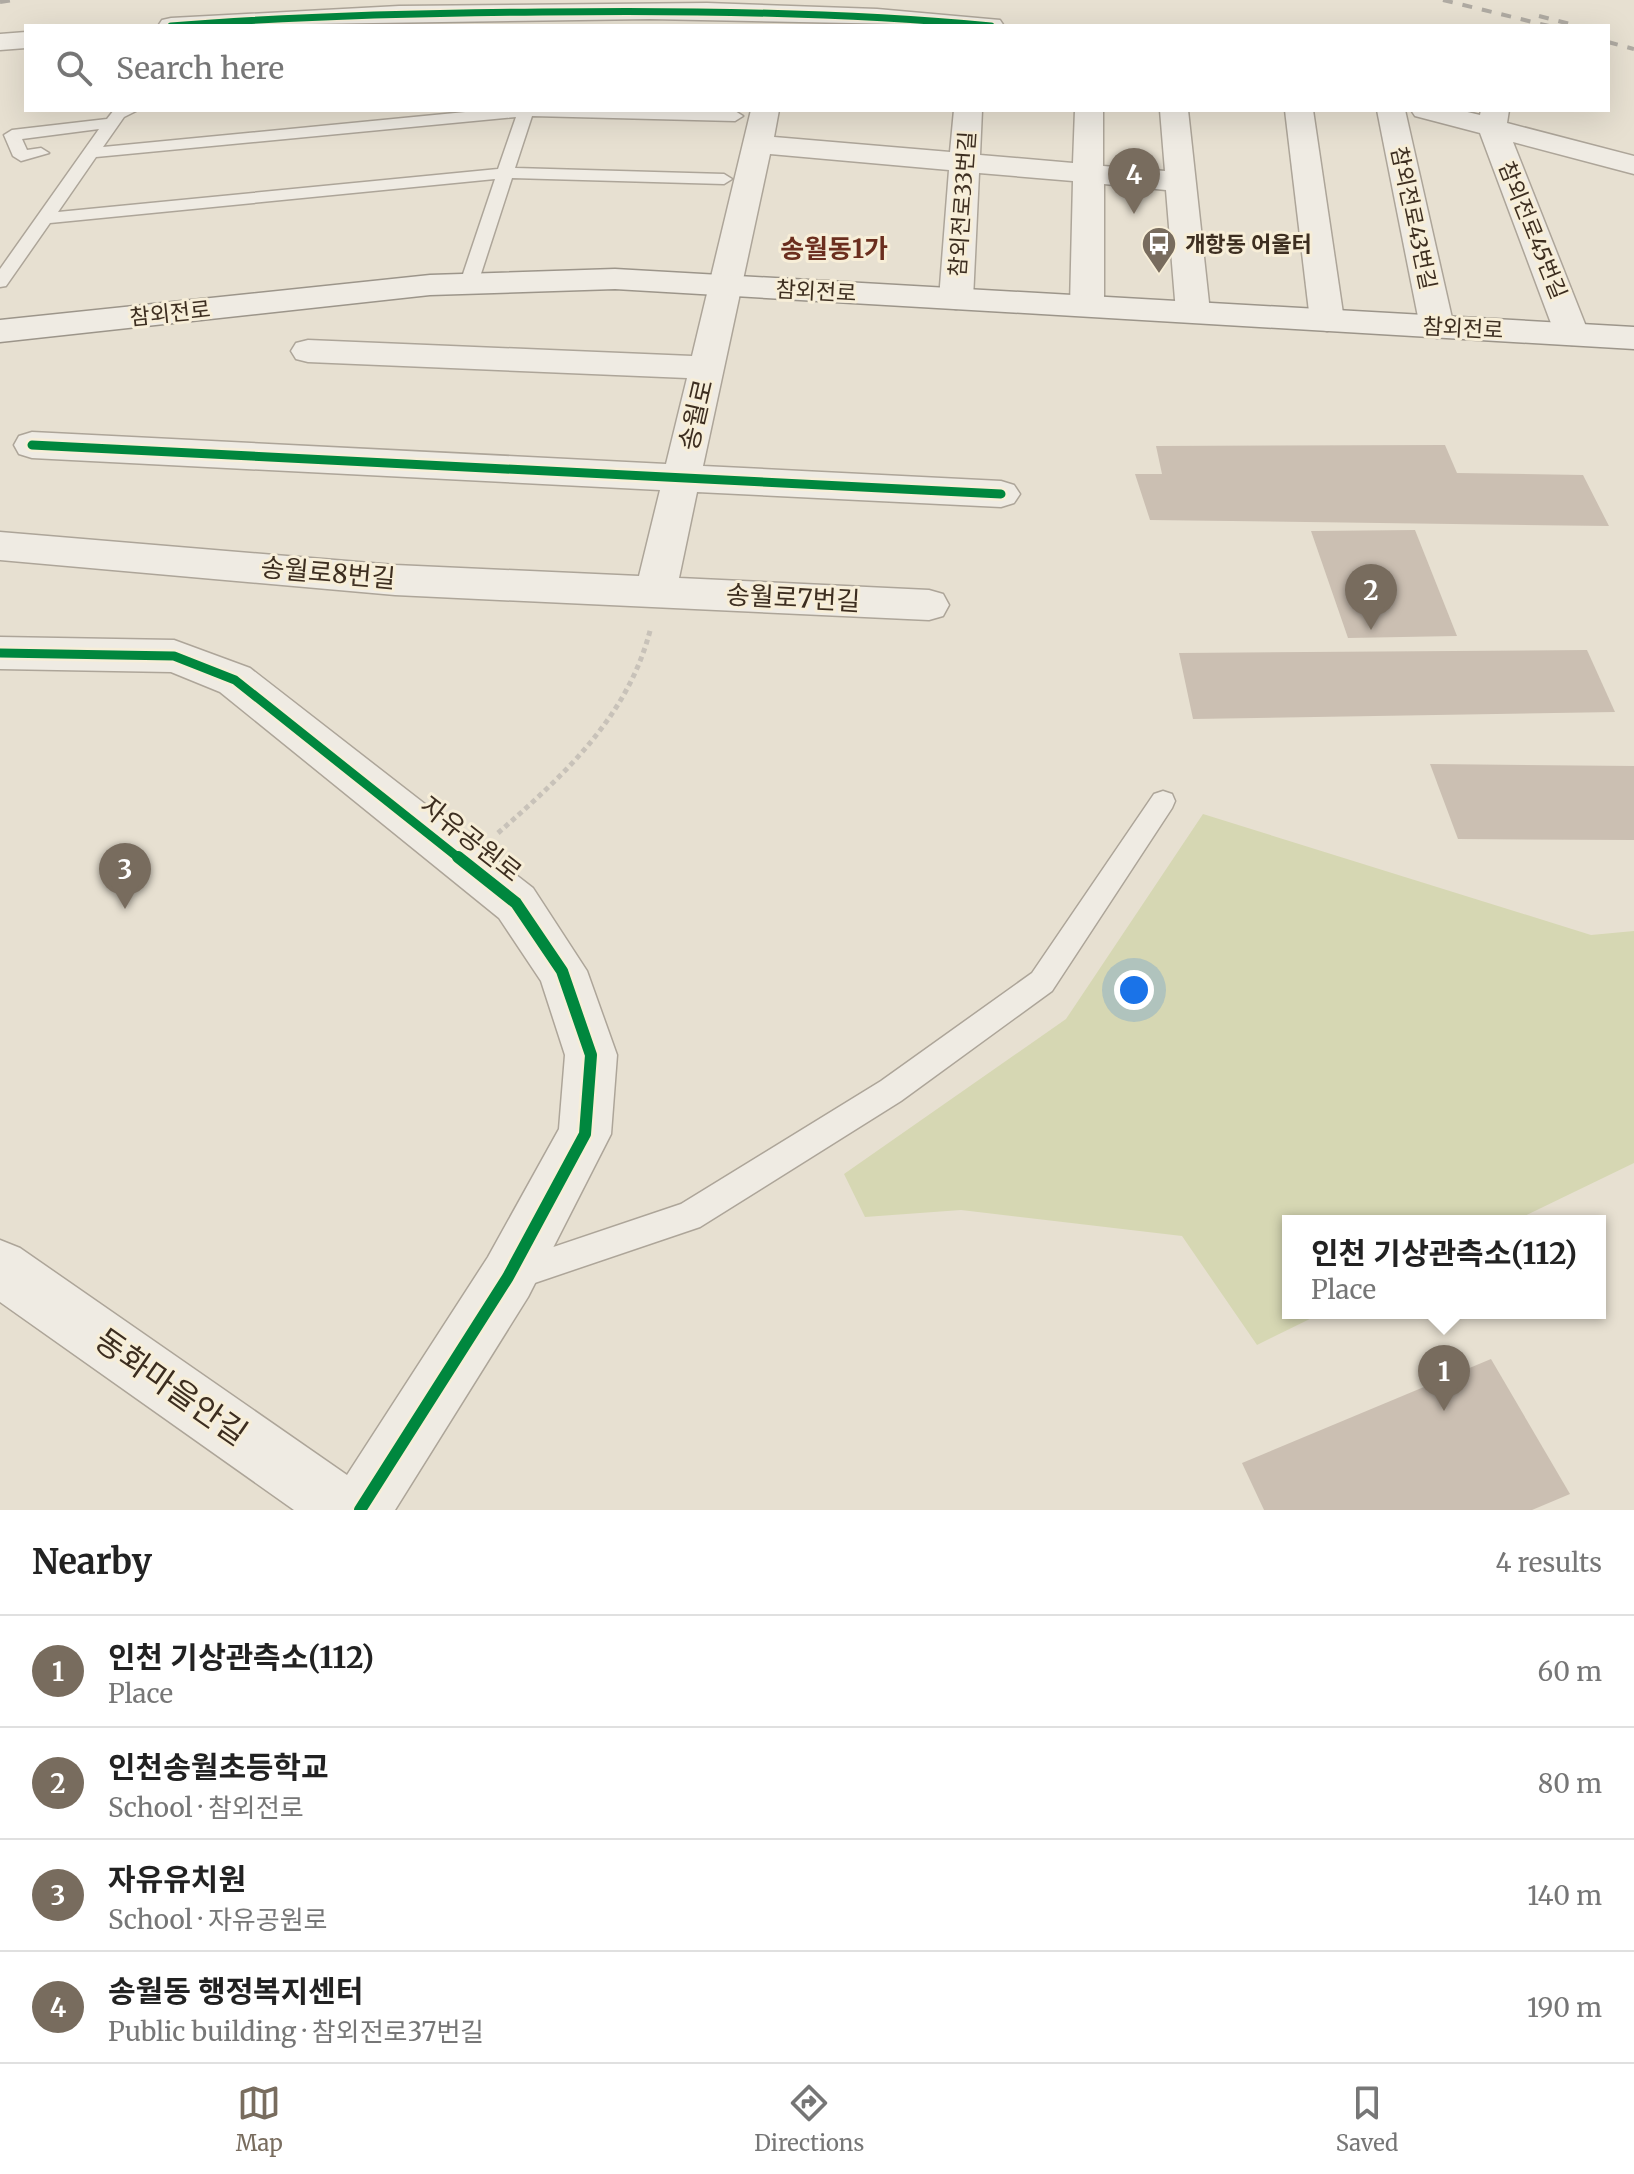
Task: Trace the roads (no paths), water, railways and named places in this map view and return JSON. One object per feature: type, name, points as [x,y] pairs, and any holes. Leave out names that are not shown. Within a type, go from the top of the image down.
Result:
[{"type":"street","points":[[193,24],[290,15],[558,13],[785,18],[880,14],[971,24]]},
{"type":"street","points":[[0,42],[24,40]]},
{"type":"street","name":"참외전로33번길","points":[[956,299],[968,112]]},
{"type":"street","points":[[1087,306],[1089,112]]},
{"type":"street","points":[[1174,112],[1193,312]]},
{"type":"street","points":[[1299,112],[1327,320]]},
{"type":"street","name":"참외전로43번길","points":[[1391,112],[1437,327]]},
{"type":"street","points":[[1442,112],[1493,118],[1634,165]]},
{"type":"street","name":"송월로","points":[[656,591],[757,144],[750,113]]},
{"type":"street","name":"참외전로45번길","points":[[1493,118],[1572,334]]},
{"type":"street","points":[[757,144],[1180,182]]},
{"type":"street","name":"참외전로","points":[[0,331],[469,283],[615,279],[1634,338]]},
{"type":"street","points":[[308,351],[706,368]]},
{"type":"street","points":[[32,445],[1001,494]]},
{"type":"street","name":"송월로8번길","points":[[0,546],[395,580],[656,591]]},
{"type":"street","name":"송월로7번길","points":[[656,591],[929,605]]},
{"type":"street","name":"자유공원로","points":[[0,653],[174,656],[235,680],[516,903],[562,971],[591,1055],[585,1134],[508,1277],[360,1510]]},
{"type":"street","name":"동화마을안길","points":[[0,1268],[317,1489],[339,1510]]},
{"type":"lane","points":[[0,282],[118,114],[124,112]]},
{"type":"lane","points":[[91,153],[506,112]]},
{"type":"lane","points":[[469,283],[525,112]]},
{"type":"lane","points":[[675,112],[750,113]]},
{"type":"lane","points":[[41,153],[21,156],[12,135],[112,123]]},
{"type":"lane","points":[[45,218],[505,173],[724,179]]},
{"type":"lane","points":[[508,1277],[689,1216],[891,1091],[979,1028],[1042,982],[1163,801]]},
{"type":"railway","points":[[0,2],[14,0]]},
{"type":"railway","points":[[1443,0],[1541,24]]},
{"type":"railway","points":[[1539,16],[1570,24]]},
{"type":"railway","points":[[1610,43],[1634,49]]},
{"type":"place","name":"송월동 행정복지센터","points":[[1134,214]]},
{"type":"place","name":"개항동 어울터","points":[[1159,275]]},
{"type":"place","name":"인천송월초등학교","points":[[1371,630]]},
{"type":"place","name":"자유유치원","points":[[125,909]]},
{"type":"place","name":"인천 기상관측소(112)","points":[[1444,1411]]},
{"type":"district","name":"송월동1가","points":[[834,249]]}]
